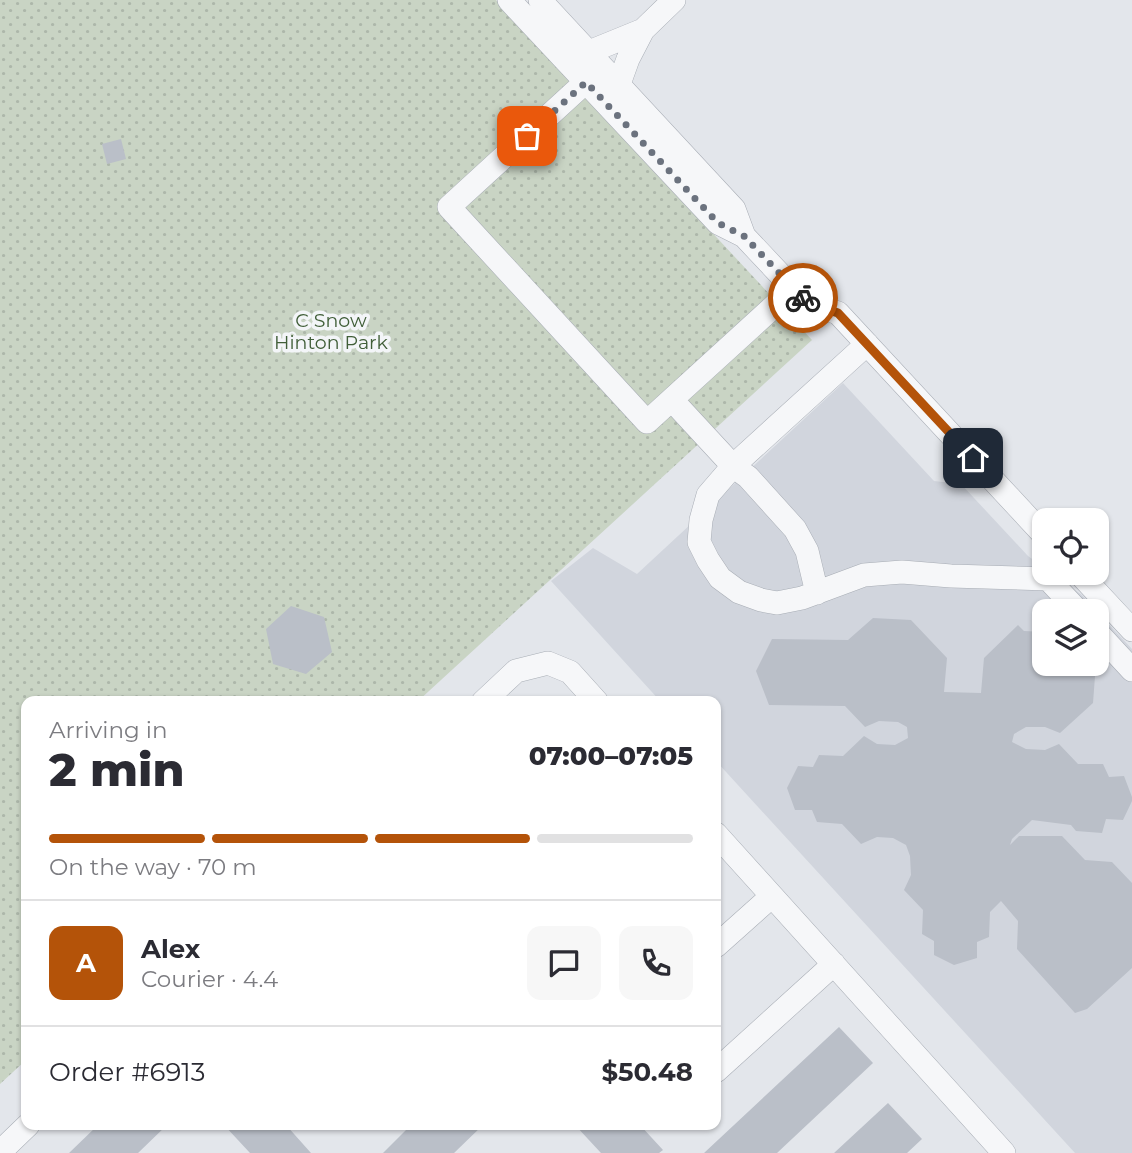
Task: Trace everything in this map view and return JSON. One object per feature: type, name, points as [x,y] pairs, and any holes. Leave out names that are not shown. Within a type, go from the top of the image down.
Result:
[{"type":"street","points":[[509,0],[592,67],[619,84],[734,209],[744,236]]},
{"type":"street","points":[[540,0],[718,223],[744,236],[806,302],[838,313],[1032,522]]},
{"type":"street","points":[[674,0],[643,30],[592,67],[450,207],[648,422],[794,288]]},
{"type":"street","points":[[619,84],[643,30]]},
{"type":"street","points":[[867,344],[733,467],[708,495],[701,520],[699,542],[720,578],[739,592],[777,603],[802,598],[864,575],[902,572],[951,576],[1032,576]]},
{"type":"street","points":[[672,400],[795,529],[807,551],[817,593]]},
{"type":"street","points":[[1090,585],[1132,630]]},
{"type":"street","points":[[1109,645],[1132,670]]},
{"type":"street","points":[[489,696],[516,671],[548,663],[570,672],[592,696]]},
{"type":"street","points":[[721,840],[1004,1153]]},
{"type":"street","points":[[721,942],[772,896]]},
{"type":"street","points":[[721,1066],[834,964]]},
{"type":"street","points":[[0,1152],[23,1130]]},
{"type":"shaded area","points":[[843,383],[934,481],[961,484],[1032,559],[1032,585],[1068,585],[1086,599],[1032,599],[1032,676],[1109,676],[1109,625],[1132,649],[1132,1153],[1075,1153],[721,766],[721,696],[656,696],[551,581],[593,548],[637,574]]},
{"type":"green space","name":"C Snow Hinton Park","points":[[0,0],[496,0],[812,340],[424,696],[21,696],[21,1065],[0,1084]]},
{"type":"building","points":[[121,139],[126,159],[107,164],[102,144]]},
{"type":"building","points":[[291,606],[324,617],[332,652],[306,674],[273,664],[266,629]]},
{"type":"building","points":[[873,618],[911,620],[947,658],[944,692],[981,693],[984,658],[1018,625],[1024,631],[1032,631],[1032,676],[1095,676],[1093,703],[1060,733],[1045,727],[1026,727],[1014,734],[1012,742],[1026,749],[1045,750],[1059,744],[1078,764],[1103,764],[1109,777],[1124,776],[1132,797],[1123,820],[1106,819],[1102,833],[1076,831],[1071,825],[1032,820],[1012,839],[1010,845],[1019,836],[1062,836],[1085,860],[1112,862],[1132,883],[1132,968],[1087,1009],[1075,1013],[1017,949],[1018,921],[1001,901],[990,912],[989,937],[977,942],[977,958],[954,965],[934,955],[934,941],[922,934],[923,910],[904,890],[911,875],[910,856],[906,845],[893,838],[877,837],[861,844],[842,824],[817,822],[812,810],[795,810],[787,788],[798,766],[813,767],[819,755],[843,756],[864,736],[877,744],[895,745],[908,738],[907,727],[898,722],[879,721],[865,727],[845,706],[769,705],[756,671],[772,639],[848,640]]},
{"type":"building","points":[[839,1027],[873,1063],[777,1153],[704,1153]]},
{"type":"building","points":[[888,1103],[922,1139],[907,1153],[834,1153]]},
{"type":"building","points":[[93,1130],[162,1130],[138,1153],[69,1153]]},
{"type":"building","points":[[229,1130],[290,1130],[311,1153],[250,1153]]},
{"type":"building","points":[[406,1130],[478,1130],[454,1153],[383,1153]]},
{"type":"building","points":[[580,1130],[645,1130],[663,1150],[659,1153],[601,1153]]},
{"type":"way so far","points":[[527,136],[586,82],[718,223],[744,236],[803,298]]},
{"type":"route","points":[[803,298],[806,302],[838,313],[973,458]]}]
